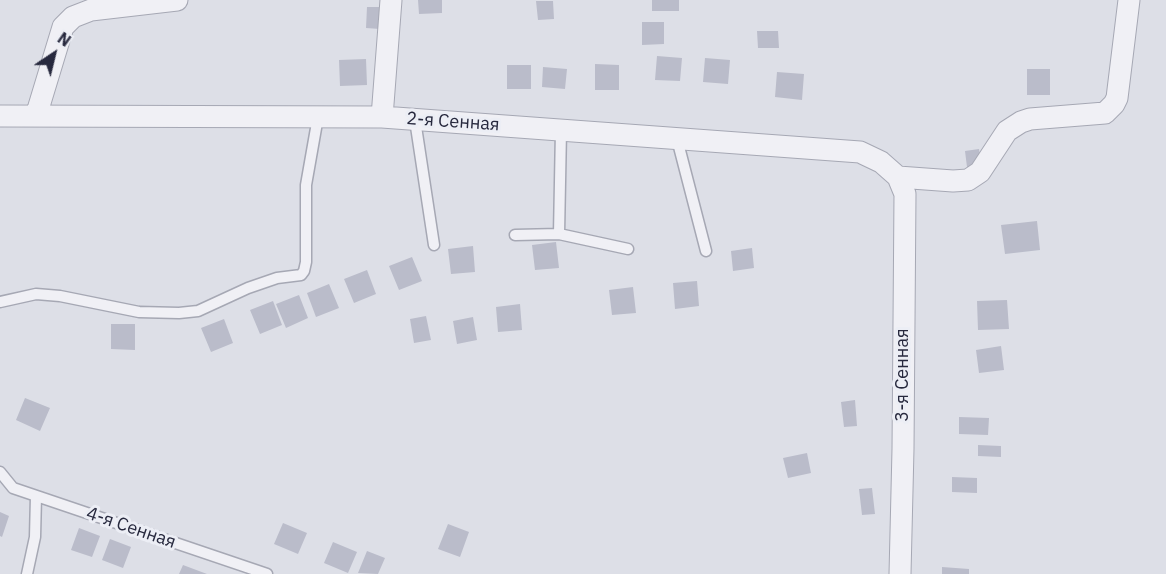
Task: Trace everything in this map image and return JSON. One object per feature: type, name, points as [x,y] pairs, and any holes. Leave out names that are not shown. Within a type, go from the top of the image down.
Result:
[{"type":"street","points":[[36,116],[63,27],[74,17],[91,10],[177,0]]},
{"type":"street","points":[[382,117],[391,0]]},
{"type":"street","points":[[898,177],[968,180],[980,172],[1007,131],[1021,122],[1030,119],[1105,112],[1117,98],[1129,0]]},
{"type":"street","name":"2-я Сенная","points":[[0,116],[382,117],[860,152],[881,162],[898,177]]},
{"type":"street","name":"3-я Сенная","points":[[898,177],[905,194],[900,574]]},
{"type":"lane","points":[[0,302],[36,294],[60,296],[139,312],[179,313],[198,310],[277,278],[301,275],[306,262],[306,185],[318,117]]},
{"type":"lane","points":[[415,120],[434,245]]},
{"type":"lane","points":[[560,234],[561,130]]},
{"type":"lane","points":[[676,139],[706,251]]},
{"type":"lane","points":[[515,235],[560,234],[628,249]]},
{"type":"lane","name":"4-я Сенная","points":[[0,472],[13,488],[267,574]]},
{"type":"lane","points":[[27,574],[35,537],[36,496]]},
{"type":"building","points":[[418,0],[442,0],[442,13],[419,14]]},
{"type":"building","points":[[652,0],[679,0],[679,11],[652,11]]},
{"type":"building","points":[[536,1],[553,1],[554,19],[538,20]]},
{"type":"building","points":[[367,7],[381,7],[380,29],[366,28]]},
{"type":"building","points":[[642,22],[664,22],[664,44],[642,45]]},
{"type":"building","points":[[757,31],[778,31],[779,48],[758,48]]},
{"type":"building","points":[[657,56],[682,58],[680,81],[655,80]]},
{"type":"building","points":[[705,58],[730,60],[728,84],[703,82]]},
{"type":"building","points":[[366,59],[367,85],[340,86],[339,60]]},
{"type":"building","points":[[595,64],[619,65],[619,90],[595,90]]},
{"type":"building","points":[[507,65],[531,65],[531,89],[507,89]]},
{"type":"building","points":[[543,67],[567,69],[565,89],[542,87]]},
{"type":"building","points":[[1027,69],[1050,69],[1050,95],[1027,95]]},
{"type":"building","points":[[777,72],[804,74],[802,100],[775,97]]},
{"type":"building","points":[[979,149],[981,166],[967,167],[965,151]]},
{"type":"building","points":[[1037,221],[1040,250],[1005,254],[1001,225]]},
{"type":"building","points":[[556,242],[559,268],[535,270],[532,245]]},
{"type":"building","points":[[473,246],[475,272],[451,274],[448,249]]},
{"type":"building","points":[[752,248],[754,268],[733,271],[731,251]]},
{"type":"building","points":[[412,257],[422,281],[399,290],[389,266]]},
{"type":"building","points":[[367,270],[376,294],[354,303],[344,279]]},
{"type":"building","points":[[697,281],[699,306],[675,309],[673,283]]},
{"type":"building","points":[[329,284],[339,308],[316,317],[307,293]]},
{"type":"building","points":[[633,287],[636,313],[612,315],[609,290]]},
{"type":"building","points":[[299,295],[308,318],[286,328],[276,304]]},
{"type":"building","points":[[1007,300],[1009,329],[978,330],[977,301]]},
{"type":"building","points":[[273,301],[282,325],[260,334],[250,310]]},
{"type":"building","points":[[520,304],[522,330],[498,332],[496,307]]},
{"type":"building","points":[[426,316],[431,340],[414,343],[410,319]]},
{"type":"building","points":[[473,317],[477,340],[457,344],[453,321]]},
{"type":"building","points":[[224,319],[233,343],[211,352],[201,328]]},
{"type":"building","points":[[111,324],[135,324],[135,350],[111,349]]},
{"type":"building","points":[[1001,346],[1004,370],[979,373],[976,350]]},
{"type":"building","points":[[25,398],[50,408],[40,431],[16,420]]},
{"type":"building","points":[[855,400],[857,426],[844,427],[841,402]]},
{"type":"building","points":[[959,417],[989,418],[988,435],[959,434]]},
{"type":"building","points":[[978,445],[1001,446],[1001,457],[978,456]]},
{"type":"building","points":[[807,453],[811,473],[788,478],[783,458]]},
{"type":"building","points":[[952,477],[977,478],[977,493],[952,492]]},
{"type":"building","points":[[872,488],[875,514],[862,515],[859,489]]},
{"type":"building","points":[[0,512],[9,516],[2,537],[0,536]]},
{"type":"building","points":[[283,523],[307,533],[298,554],[274,544]]},
{"type":"building","points":[[448,524],[469,532],[460,557],[438,549]]},
{"type":"building","points":[[79,528],[100,536],[92,557],[71,550]]},
{"type":"building","points":[[110,539],[131,547],[123,568],[102,560]]},
{"type":"building","points":[[333,542],[357,552],[348,573],[324,563]]},
{"type":"building","points":[[367,551],[385,558],[378,574],[358,573]]},
{"type":"building","points":[[183,565],[207,574],[179,574]]},
{"type":"building","points":[[942,567],[969,569],[969,574],[942,574]]}]
